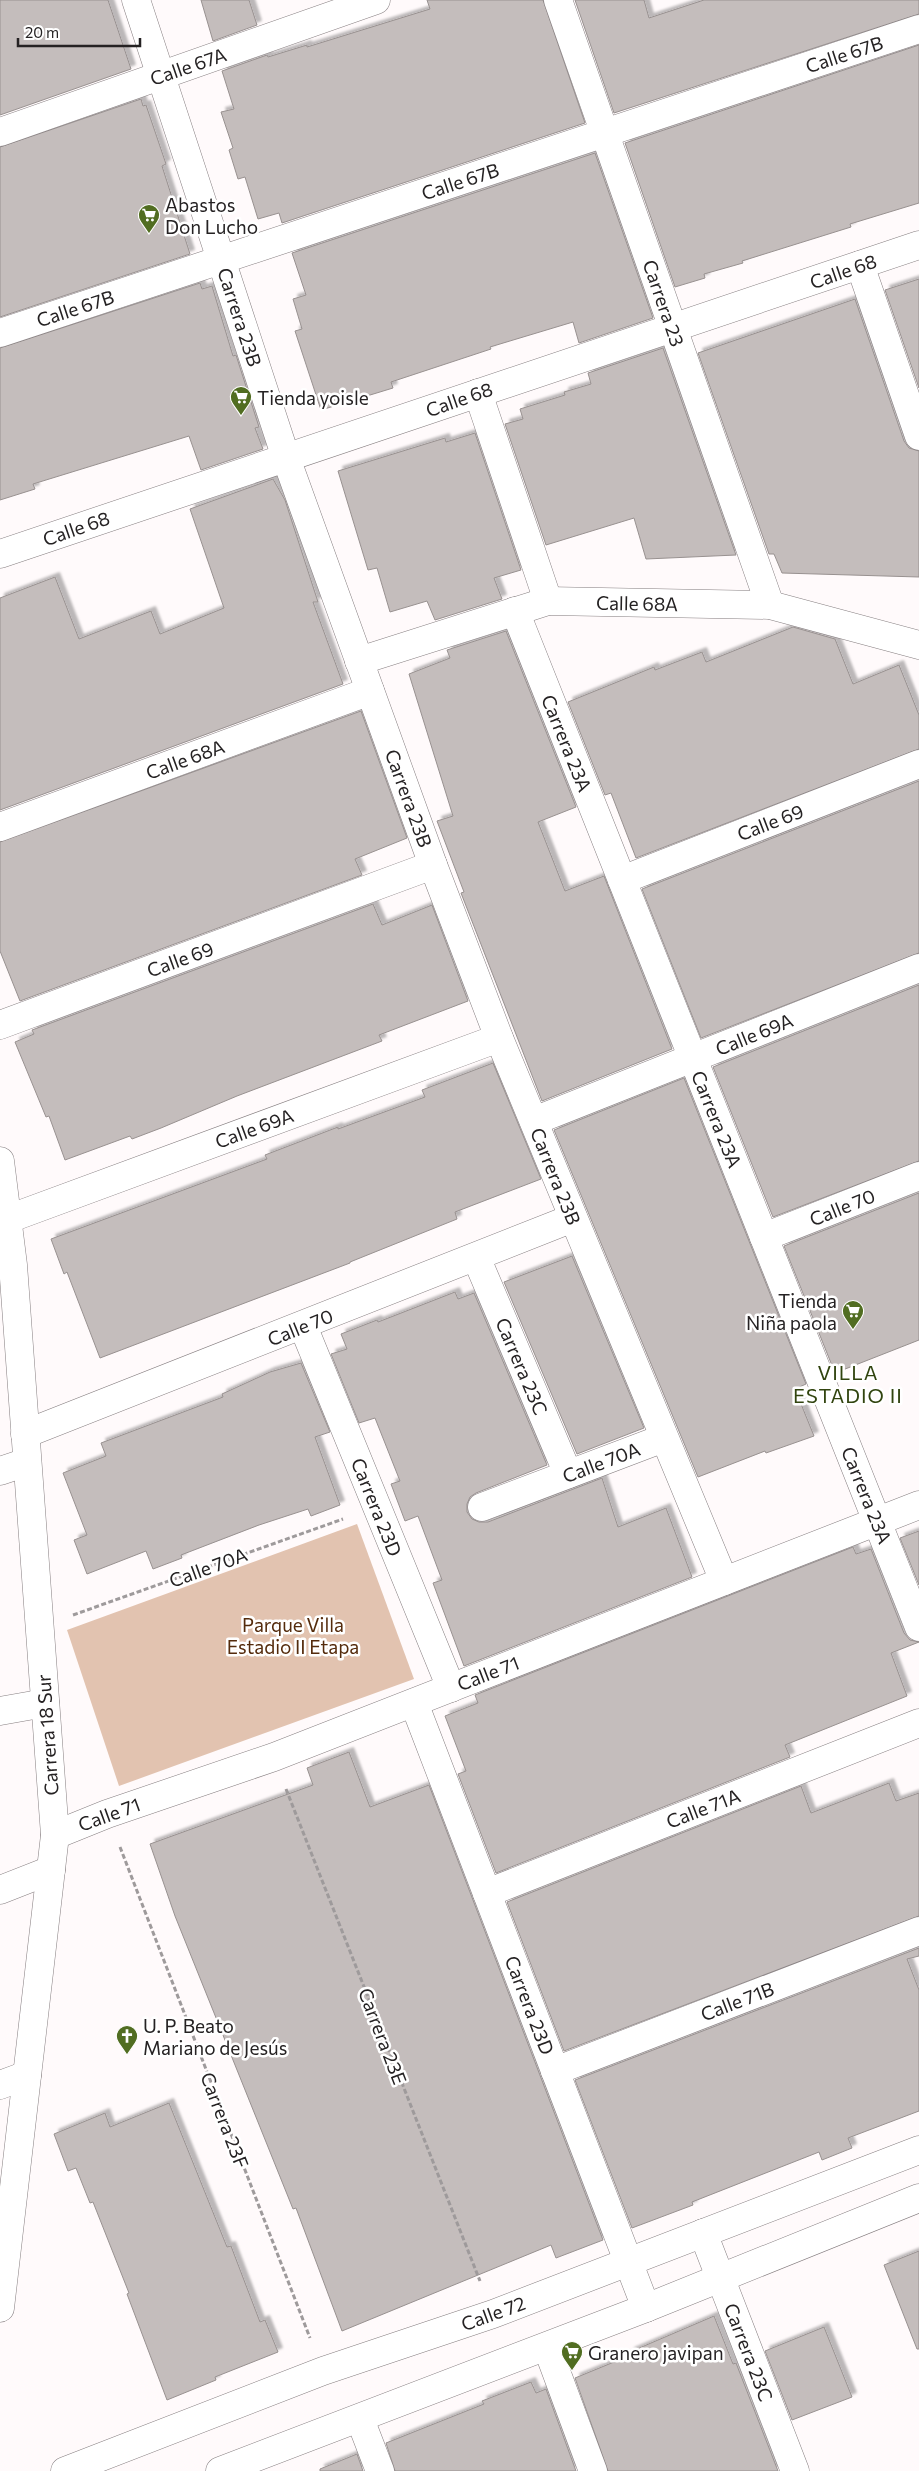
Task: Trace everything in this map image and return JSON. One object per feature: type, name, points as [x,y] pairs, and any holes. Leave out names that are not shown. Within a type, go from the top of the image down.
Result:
[{"type":"street","name":"Carrera 23B","points":[[136,0],[286,458],[432,865],[499,1038],[724,1581]]},
{"type":"street","name":"Calle 67A","points":[[0,132],[376,0]]},
{"type":"street","name":"Carrera 23","points":[[558,0],[770,605]]},
{"type":"street","name":"Calle 67B","points":[[0,333],[919,29]]},
{"type":"street","name":"Calle 68","points":[[0,554],[919,245]]},
{"type":"street","points":[[860,265],[919,436]]},
{"type":"street","points":[[478,393],[548,601]]},
{"type":"street","name":"Calle 68A","points":[[359,661],[548,601],[770,605],[919,645]]},
{"type":"street","name":"Carrera 23A","points":[[515,611],[919,1627]]},
{"type":"street","name":"Calle 68A","points":[[0,826],[370,692]]},
{"type":"street","name":"Calle 69","points":[[622,880],[919,764]]},
{"type":"street","name":"Calle 69","points":[[0,1025],[432,865]]},
{"type":"street","name":"Calle 69A","points":[[534,1121],[919,968]]},
{"type":"street","name":"Calle 69A","points":[[8,1219],[499,1038]]},
{"type":"street","name":"Carrera 18 Sur","points":[[0,1161],[8,1219],[7,1267],[26,1434],[55,1835],[0,2299]]},
{"type":"street","name":"Calle 70","points":[[764,1237],[919,1176]]},
{"type":"street","name":"Calle 70","points":[[26,1434],[573,1218]]},
{"type":"street","name":"Carrera 23C","points":[[476,1257],[568,1474]]},
{"type":"street","name":"Carrera 23D","points":[[303,1326],[451,1688]]},
{"type":"street","name":"Calle 70A","points":[[482,1507],[664,1438]]},
{"type":"street","points":[[0,1471],[27,1462]]},
{"type":"street","name":"Calle 71","points":[[55,1835],[107,1814],[274,1757],[919,1505]]},
{"type":"street","points":[[0,1711],[45,1703]]},
{"type":"street","name":"Carrera 23D","points":[[414,1703],[646,2308]]},
{"type":"street","name":"Calle 71A","points":[[486,1893],[919,1723]]},
{"type":"street","points":[[0,1890],[51,1870]]},
{"type":"street","name":"Calle 71B","points":[[555,2071],[919,1931]]},
{"type":"street","points":[[0,2085],[27,2075]]},
{"type":"street","name":"Calle 72","points":[[65,2471],[323,2371],[493,2314],[919,2150]]},
{"type":"street","points":[[220,2471],[547,2347],[919,2198]]},
{"type":"street","name":"Carrera 23C","points":[[703,2233],[795,2471]]},
{"type":"street","points":[[547,2347],[592,2471]]},
{"type":"street","points":[[360,2419],[380,2471]]},
{"type":"path","name":"Calle 70A","points":[[39,1627],[377,1507]]},
{"type":"path","name":"Carrera 23E","points":[[274,1757],[493,2314]]},
{"type":"path","name":"Carrera 23F","points":[[107,1814],[323,2371]]},
{"type":"green space","name":"Parque Villa Estadio II Etapa","points":[[357,1524],[414,1679],[119,1786],[67,1630]]},
{"type":"building","points":[[0,0],[108,0],[131,69],[0,115]]},
{"type":"building","points":[[201,0],[249,0],[257,25],[213,41]]},
{"type":"building","points":[[427,0],[543,0],[585,123],[282,223],[279,213],[258,219],[245,177],[238,179],[229,150],[233,148],[221,112],[234,109],[222,71],[267,55],[268,57],[307,45],[307,47],[430,9]]},
{"type":"building","points":[[575,0],[644,0],[649,18],[704,0],[919,0],[919,14],[614,113]]},
{"type":"building","points":[[919,45],[919,203],[850,224],[851,227],[742,261],[743,263],[704,274],[705,278],[675,287],[625,143]]},
{"type":"building","points":[[141,99],[143,106],[146,105],[166,164],[162,166],[190,254],[0,317],[0,147]]},
{"type":"building","points":[[595,153],[653,318],[579,343],[573,322],[490,347],[491,349],[391,382],[393,388],[321,410],[295,331],[302,329],[293,299],[306,295],[292,253]]},
{"type":"building","points":[[919,279],[919,388],[885,290]]},
{"type":"building","points":[[200,283],[202,289],[212,286],[233,356],[236,355],[259,427],[255,428],[263,449],[201,470],[189,436],[33,484],[35,489],[0,500],[0,348]]},
{"type":"building","points":[[855,299],[904,441],[909,448],[919,451],[919,577],[782,573],[774,554],[769,554],[698,353]]},
{"type":"building","points":[[663,348],[736,555],[646,559],[634,518],[546,545],[505,424],[523,419],[520,409],[565,395],[564,392],[591,384],[588,373]]},
{"type":"building","points":[[475,433],[521,570],[494,578],[502,599],[435,620],[427,601],[390,612],[377,568],[368,570],[338,471],[445,438],[446,442]]},
{"type":"building","points":[[273,479],[285,500],[318,602],[313,602],[343,684],[0,810],[0,598],[55,577],[79,639],[151,611],[160,634],[224,608],[190,509]]},
{"type":"building","points":[[793,627],[835,639],[853,684],[899,665],[919,715],[919,749],[636,858],[611,793],[605,795],[568,702],[654,667],[655,670],[702,652],[706,662]]},
{"type":"building","points":[[506,631],[576,807],[538,822],[565,891],[604,876],[672,1049],[542,1101],[461,893],[464,892],[437,821],[453,816],[409,674],[450,658],[447,650]]},
{"type":"building","points":[[361,711],[407,838],[355,859],[362,875],[20,1001],[0,951],[0,842]]},
{"type":"building","points":[[919,781],[919,953],[701,1038],[642,889]]},
{"type":"building","points":[[373,904],[382,925],[432,905],[468,1001],[379,1035],[382,1041],[237,1096],[132,1139],[130,1136],[65,1160],[49,1116],[46,1117],[15,1042],[34,1034],[32,1030]]},
{"type":"building","points":[[919,985],[919,1161],[773,1217],[713,1067]]},
{"type":"building","points":[[493,1063],[541,1179],[455,1212],[457,1219],[350,1263],[100,1358],[67,1272],[64,1274],[51,1239],[267,1159],[265,1155],[338,1127],[338,1129],[425,1097],[422,1090]]},
{"type":"building","points":[[684,1078],[806,1384],[795,1389],[814,1436],[766,1453],[765,1451],[698,1477],[554,1130]]},
{"type":"building","points":[[919,1193],[919,1340],[835,1373],[784,1246]]},
{"type":"building","points":[[572,1256],[644,1428],[577,1454],[504,1282]]},
{"type":"building","points":[[455,1292],[458,1299],[474,1293],[547,1465],[470,1497],[467,1504],[467,1512],[472,1519],[479,1522],[488,1522],[602,1478],[618,1527],[666,1508],[692,1577],[464,1666],[433,1583],[442,1580],[418,1516],[405,1521],[391,1484],[400,1481],[375,1418],[359,1423],[331,1354],[347,1349],[341,1334],[377,1320],[378,1322]]},
{"type":"building","points":[[301,1363],[330,1432],[315,1437],[340,1505],[311,1516],[308,1509],[259,1525],[181,1555],[182,1558],[153,1569],[146,1551],[87,1574],[74,1540],[87,1535],[63,1473],[106,1456],[101,1443],[223,1397],[222,1394],[270,1372]]},
{"type":"building","points":[[919,1531],[919,1585],[900,1538]]},
{"type":"building","points":[[853,1547],[856,1554],[871,1549],[904,1633],[910,1640],[919,1642],[891,1653],[907,1696],[785,1745],[790,1757],[496,1873],[458,1774],[466,1771],[445,1716],[478,1703],[475,1695]]},
{"type":"building","points":[[349,1752],[370,1807],[429,1785],[603,2240],[556,2258],[551,2245],[342,2331],[296,2208],[293,2209],[175,1916],[150,1844],[313,1785],[307,1768]]},
{"type":"building","points":[[889,1783],[896,1801],[919,1793],[919,1916],[564,2051],[507,1902],[801,1786],[811,1813]]},
{"type":"building","points":[[919,1948],[919,1956],[907,1959],[919,1990],[919,2111],[848,2138],[852,2148],[822,2160],[819,2152],[692,2202],[693,2205],[632,2228],[575,2080]]},
{"type":"building","points":[[169,2103],[227,2247],[231,2246],[260,2322],[265,2320],[278,2352],[215,2377],[216,2380],[167,2400],[127,2294],[129,2293],[93,2202],[90,2203],[76,2168],[68,2171],[54,2134],[105,2113],[110,2127]]},
{"type":"building","points":[[919,2251],[919,2349],[917,2349],[884,2265]]},
{"type":"building","points":[[714,2316],[733,2364],[736,2363],[778,2471],[608,2471],[575,2378],[631,2355],[630,2352]]},
{"type":"building","points":[[824,2327],[852,2397],[792,2420],[765,2351]]},
{"type":"building","points":[[531,2382],[536,2393],[546,2389],[576,2471],[395,2471],[386,2443],[484,2404],[482,2401]]},
{"type":"building","points":[[357,2454],[363,2471],[320,2471],[320,2469]]},
{"type":"place","name":"Abastos Don Lucho","points":[[149,234]]},
{"type":"place","name":"Tienda yoisle","points":[[241,416]]},
{"type":"place","name":"Tienda Niña paola","points":[[853,1330]]},
{"type":"place","name":"U. P. Beato Mariano de Jesús","points":[[127,2055]]},
{"type":"place","name":"Granero javipan","points":[[572,2371]]},
{"type":"district","name":"VILLA ESTADIO II","points":[[848,1384]]}]
